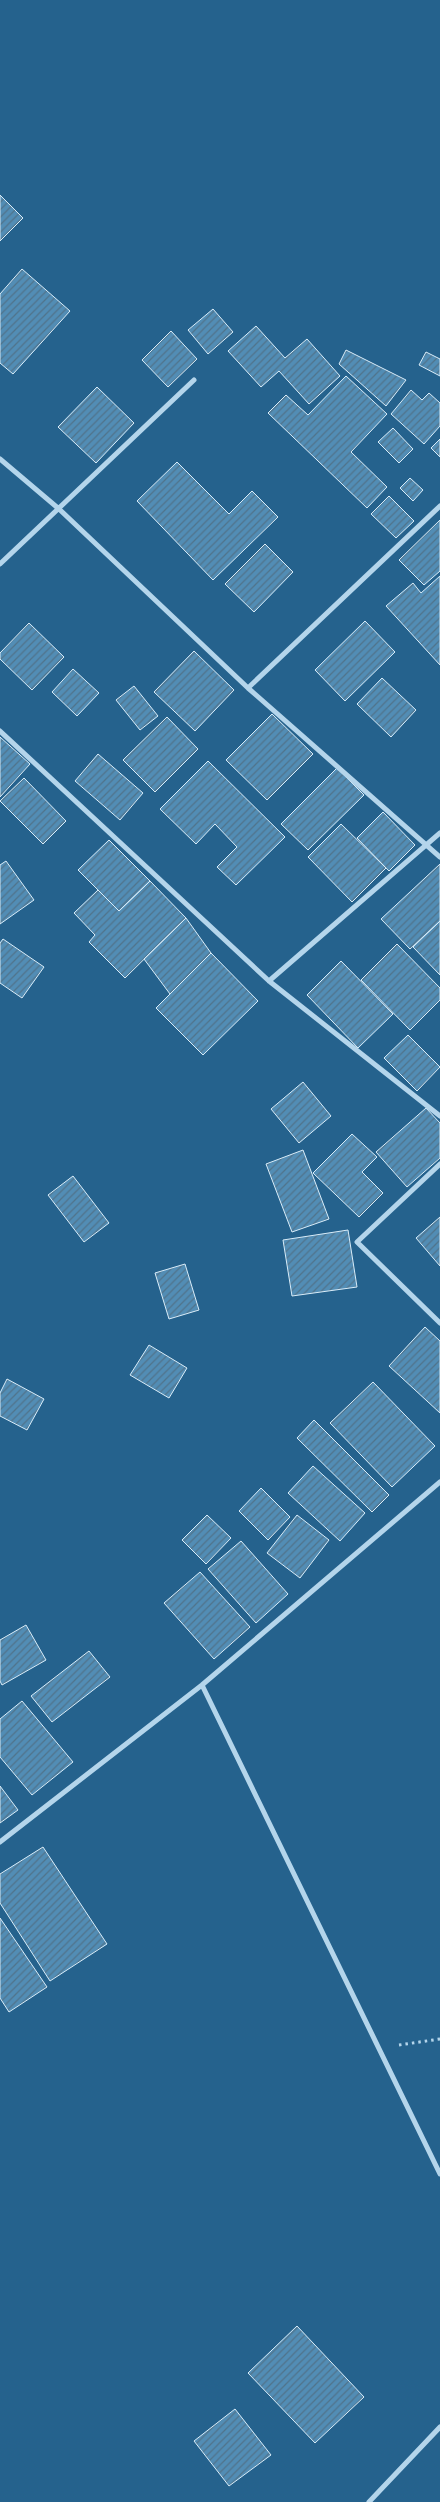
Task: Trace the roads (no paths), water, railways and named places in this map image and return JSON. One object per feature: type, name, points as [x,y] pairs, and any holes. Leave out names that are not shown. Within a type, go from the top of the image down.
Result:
[{"type":"street","points":[[0,564],[194,380]]},
{"type":"street","points":[[0,459],[58,509],[248,688],[440,857]]},
{"type":"street","points":[[248,688],[440,506]]},
{"type":"street","points":[[0,731],[269,981],[440,1116]]},
{"type":"street","points":[[269,981],[440,833]]},
{"type":"street","points":[[440,1164],[357,1242],[440,1323]]},
{"type":"street","points":[[0,1842],[202,1685],[440,1482]]},
{"type":"street","points":[[202,1685],[440,2174]]},
{"type":"street","points":[[369,2502],[440,2427]]}]
